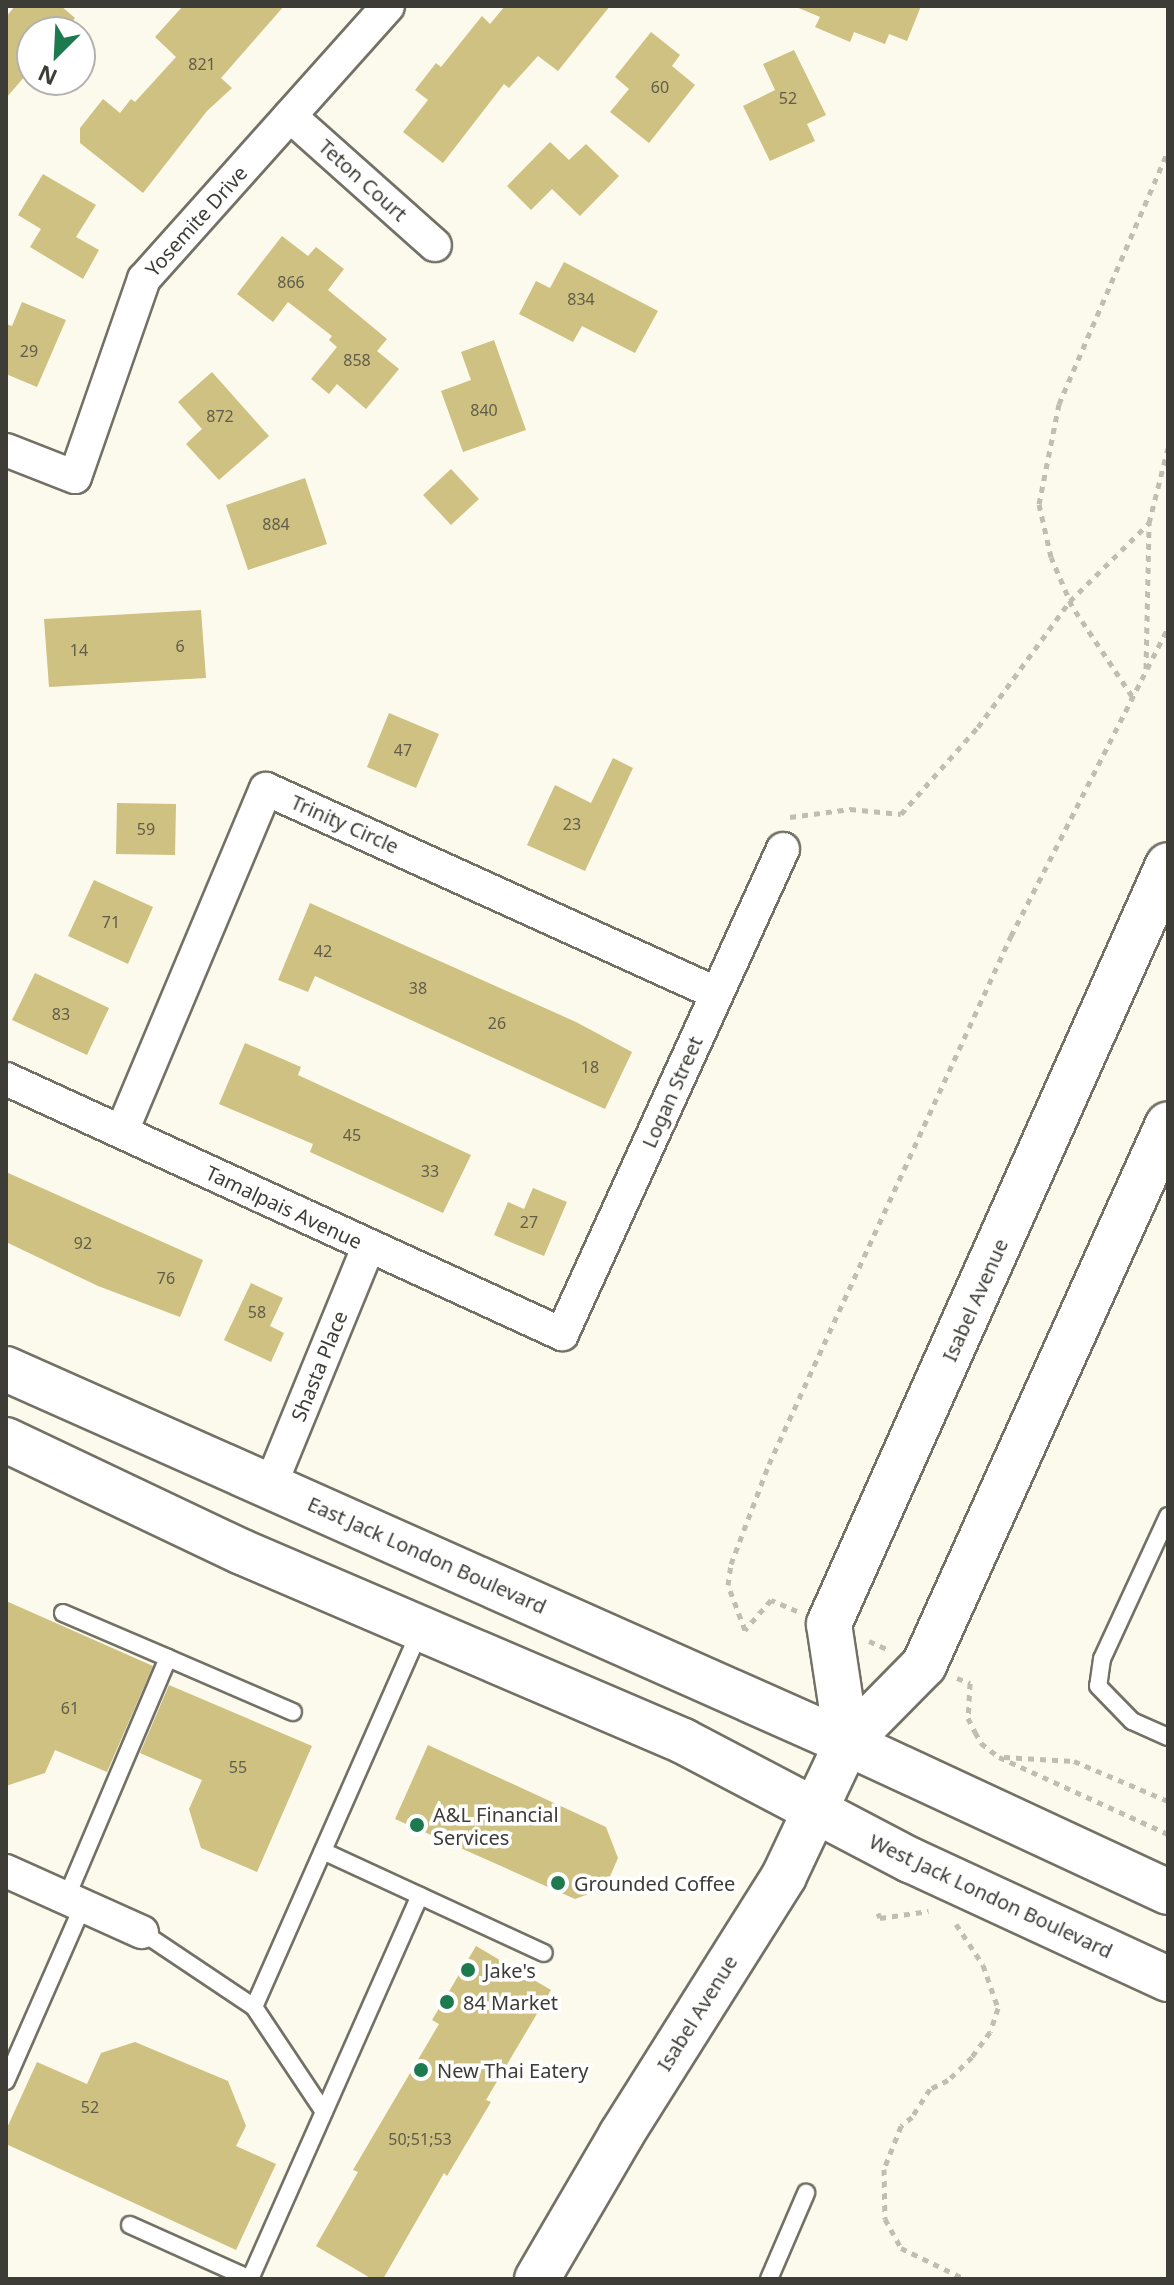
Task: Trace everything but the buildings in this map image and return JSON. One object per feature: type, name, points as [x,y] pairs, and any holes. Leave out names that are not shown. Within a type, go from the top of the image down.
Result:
[{"type":"main road","name":"Isabel Avenue","points":[[847,1743],[829,1624],[1168,865]]},
{"type":"main road","name":"Isabel Avenue","points":[[537,2279],[621,2135],[784,1876],[847,1743],[924,1665],[1168,1124]]},
{"type":"main road","name":"East Jack London Boulevard","points":[[6,1369],[271,1484],[847,1743]]},
{"type":"main road","points":[[6,1440],[242,1552],[683,1741],[816,1809]]},
{"type":"main road","points":[[847,1743],[1168,1892]]},
{"type":"main road","name":"West Jack London Boulevard","points":[[816,1809],[910,1860],[1168,1979]]},
{"type":"street","name":"Yosemite Drive","points":[[6,450],[75,477],[144,279],[388,6]]},
{"type":"street","name":"Teton Court","points":[[290,116],[435,245]]},
{"type":"street","name":"Trinity Circle","points":[[122,1131],[266,789],[717,994]]},
{"type":"street","name":"Logan Street","points":[[562,1334],[717,994],[784,834]]},
{"type":"street","name":"Tamalpais Avenue","points":[[6,1079],[368,1248],[562,1334]]},
{"type":"street","name":"Shasta Place","points":[[271,1484],[368,1248]]},
{"type":"street","points":[[6,1871],[142,1932]]},
{"type":"lane","points":[[1168,1516],[1102,1659],[1098,1686],[1132,1721],[1168,1737]]},
{"type":"lane","points":[[63,1613],[293,1712]]},
{"type":"lane","points":[[254,2007],[420,1628]]},
{"type":"lane","points":[[6,2081],[168,1658]]},
{"type":"lane","points":[[323,1851],[544,1953]]},
{"type":"lane","points":[[130,2225],[250,2279],[420,1896]]},
{"type":"lane","points":[[142,1932],[254,2007],[324,2112]]},
{"type":"lane","points":[[769,2279],[806,2193]]},
{"type":"path","points":[[1133,697],[1070,601],[1051,557],[1039,504],[1059,404],[1168,151]]},
{"type":"path","points":[[1146,671],[1149,523],[1168,448]]},
{"type":"path","points":[[784,834],[850,809],[901,814],[978,727],[1070,601],[1149,523]]},
{"type":"path","points":[[771,1600],[745,1630],[728,1585],[731,1564],[769,1464],[1011,936],[1168,628]]},
{"type":"path","points":[[970,1683],[968,1718],[981,1743],[999,1757],[1168,1834]]},
{"type":"path","points":[[999,1757],[1074,1761],[1168,1801]]},
{"type":"path","points":[[878,1913],[880,1918],[927,1911],[956,1924],[983,1965],[998,2008],[990,2032],[972,2057],[948,2080],[930,2089],[912,2117],[901,2126],[884,2169],[885,2219],[901,2248],[965,2279]]},
{"type":"place","name":"A&L Financial Services","points":[[417,1825]]},
{"type":"place","name":"Grounded Coffee","points":[[558,1883]]},
{"type":"place","name":"Jake's","points":[[468,1970]]},
{"type":"place","name":"84 Market","points":[[447,2002]]},
{"type":"place","name":"New Thai Eatery","points":[[421,2070]]}]
